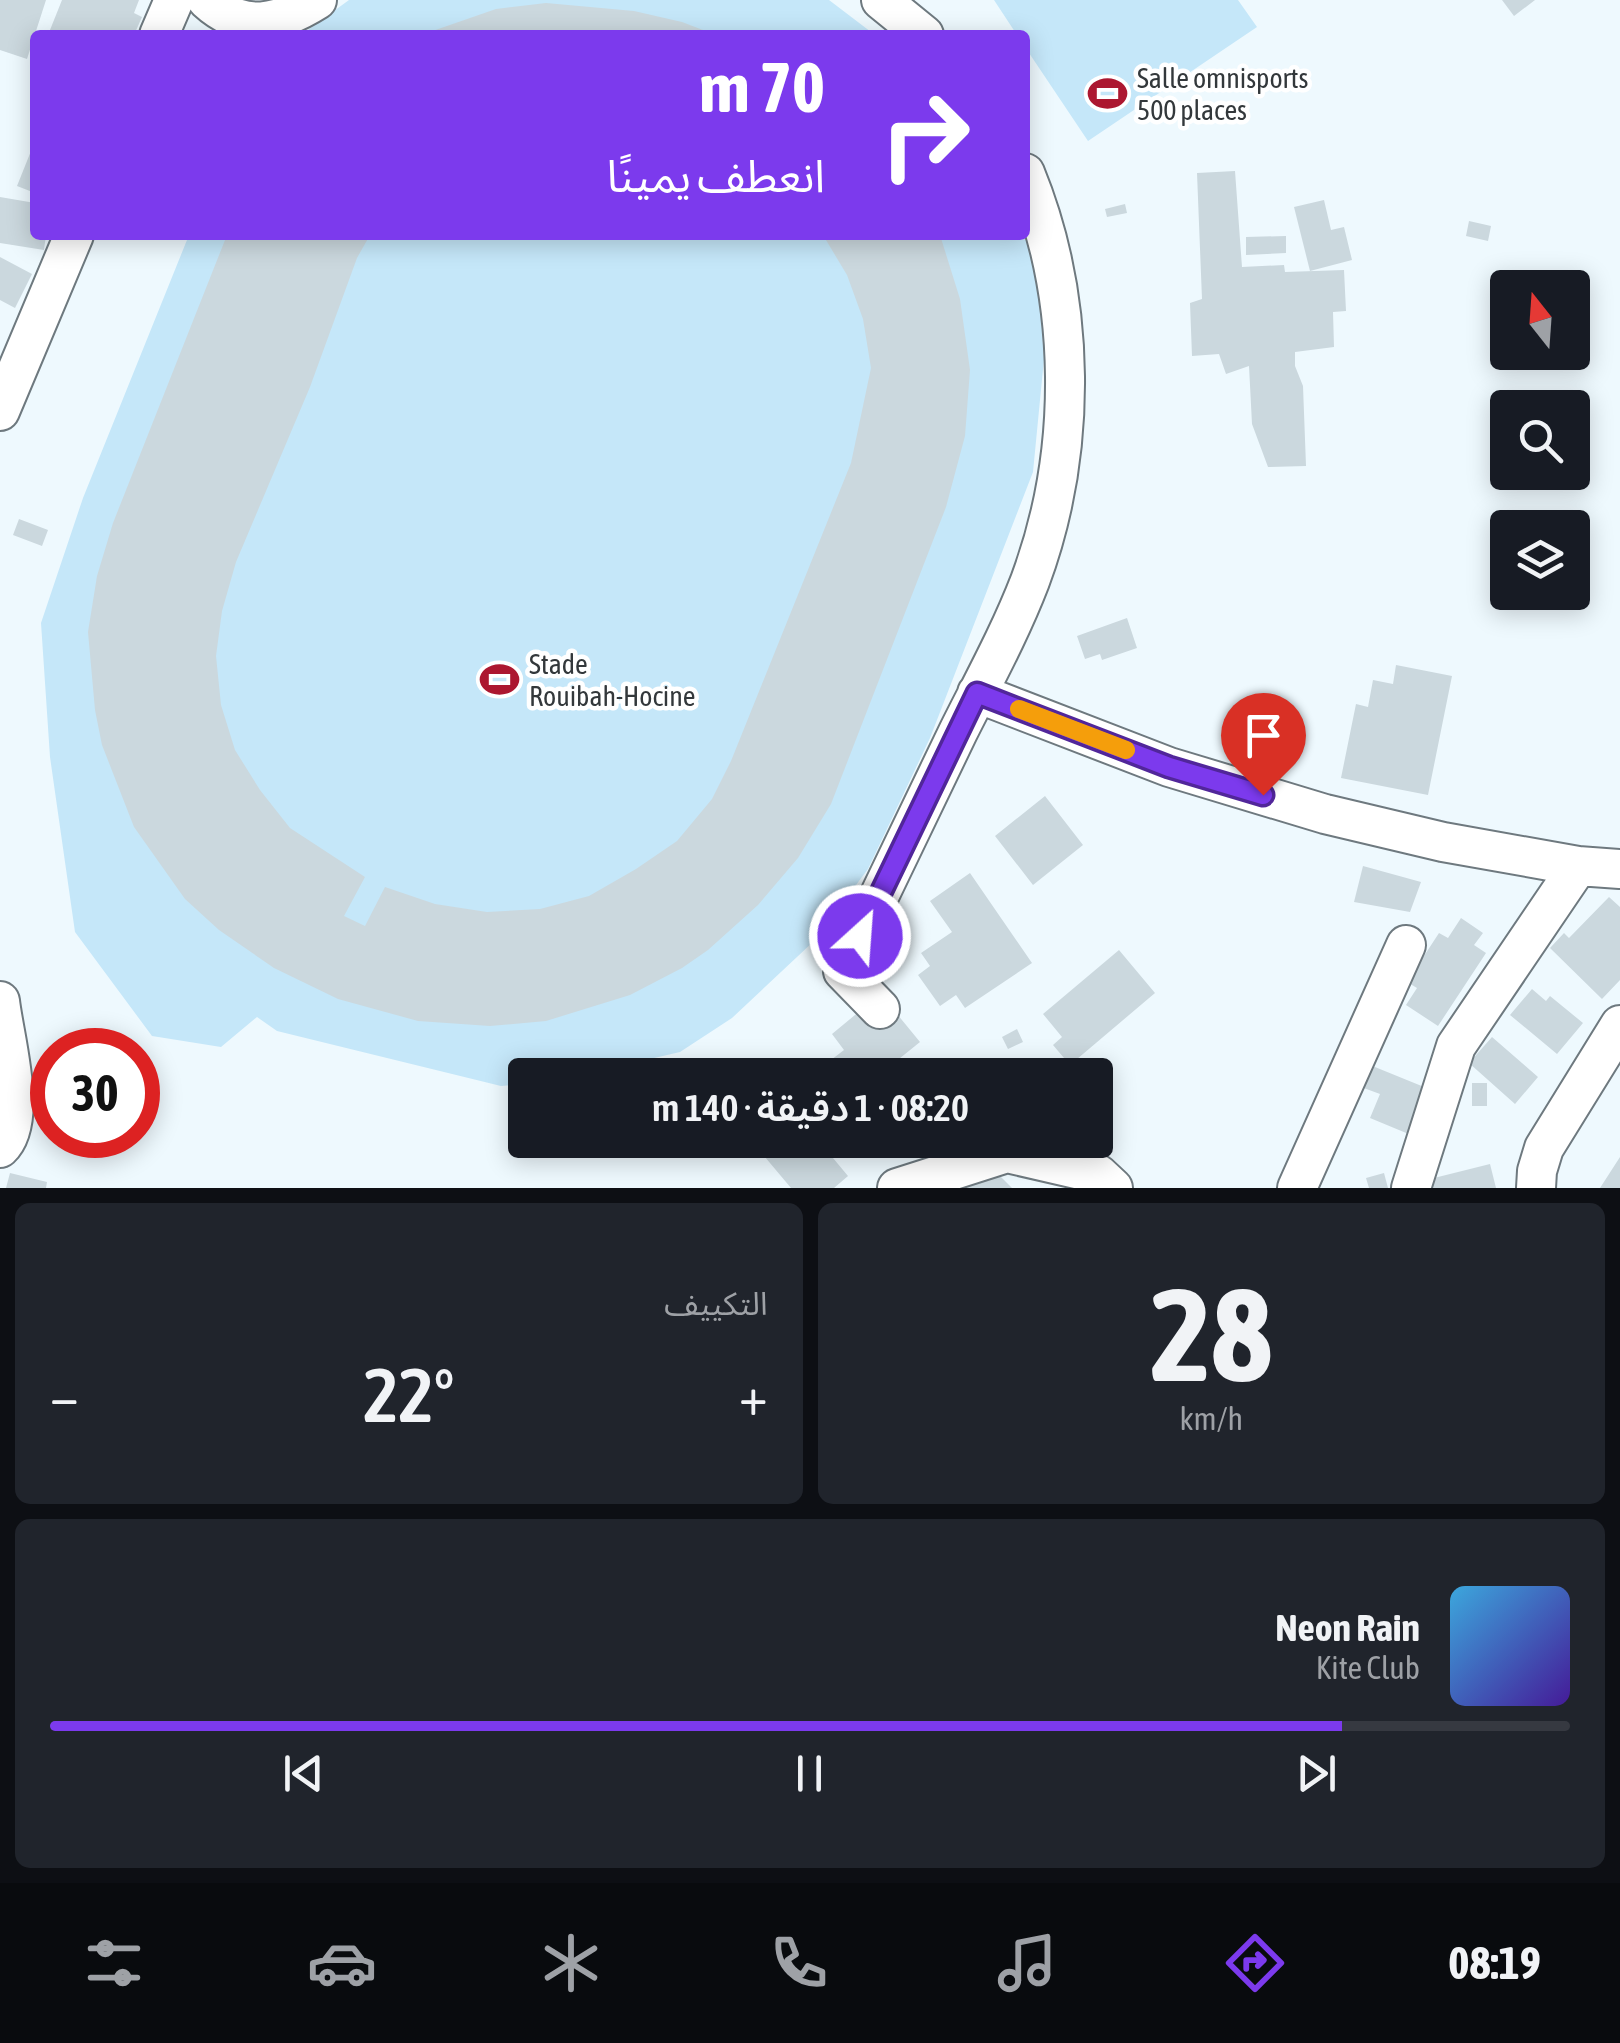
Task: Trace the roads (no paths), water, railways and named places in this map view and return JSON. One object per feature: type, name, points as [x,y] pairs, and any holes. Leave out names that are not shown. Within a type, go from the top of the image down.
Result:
[{"type":"street","points":[[161,30],[174,0]]},
{"type":"street","points":[[207,0],[238,20],[258,24],[279,21],[317,0]]},
{"type":"street","points":[[881,0],[918,30]]},
{"type":"street","points":[[880,1008],[843,971],[1007,636],[1031,577],[1049,516],[1065,390],[1063,326],[1054,262],[1030,185]]},
{"type":"street","points":[[0,411],[72,240]]},
{"type":"street","points":[[977,693],[1169,767],[1325,814],[1443,842],[1578,866],[1620,869]]},
{"type":"street","points":[[1410,1188],[1456,1046],[1578,866]]},
{"type":"street","points":[[1297,1188],[1406,945]]},
{"type":"street","points":[[0,1006],[15,1111],[12,1132],[0,1148]]},
{"type":"street","points":[[1536,1188],[1536,1171],[1544,1148],[1620,1026]]},
{"type":"street","points":[[896,1188],[1007,1154],[1045,1176],[1098,1174],[1112,1188]]},
{"type":"place","name":"Salle omnisports 500 places","points":[[1107,94]]},
{"type":"place","name":"Stade Rouibah-Hocine","points":[[499,680]]}]
